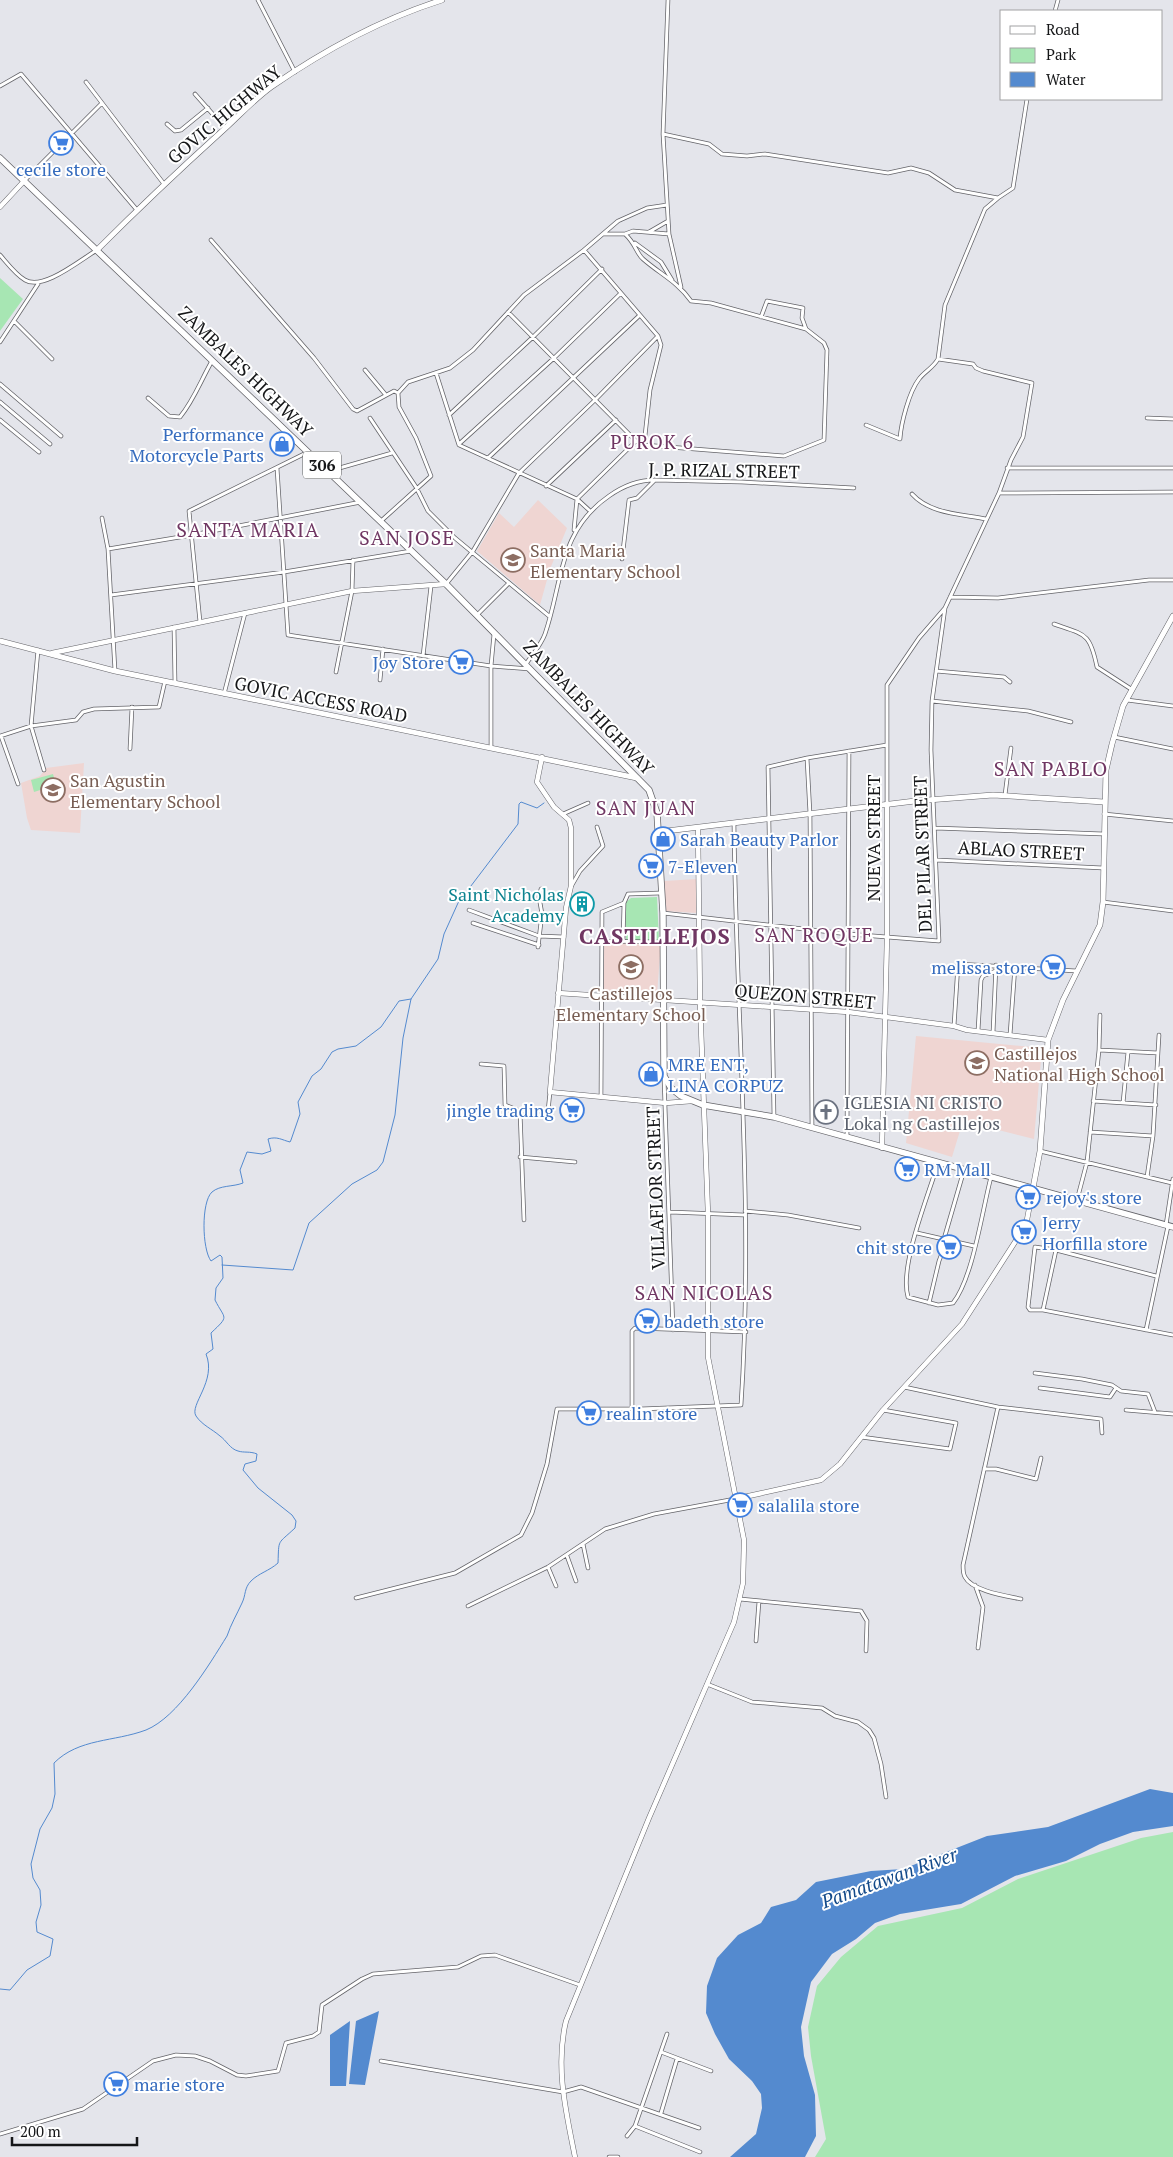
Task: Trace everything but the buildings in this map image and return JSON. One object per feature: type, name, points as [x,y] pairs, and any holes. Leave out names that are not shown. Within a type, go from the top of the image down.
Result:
[{"type":"main road","name":"GOVIC HIGHWAY","points":[[97,250],[164,184],[270,88],[295,72],[406,12],[442,0]]},
{"type":"main road","name":"ZAMBALES HIGHWAY","points":[[0,158],[478,615],[649,790],[654,802],[658,832],[662,893],[664,1076]]},
{"type":"main road","points":[[1033,1188],[1040,1151],[1048,1040],[1063,1000],[1100,925],[1103,902],[1106,770],[1114,737],[1126,700],[1171,623],[1173,616]]},
{"type":"main road","name":"GOVIC ACCESS ROAD","points":[[0,641],[52,653],[115,671],[638,778]]},
{"type":"main road","points":[[658,832],[769,820],[849,808],[934,800],[1005,796],[1104,802]]},
{"type":"main road","points":[[664,1076],[671,1088],[692,1101],[703,1105],[774,1116],[882,1148],[1169,1226]]},
{"type":"street","points":[[258,0],[295,72]]},
{"type":"street","points":[[668,0],[663,134],[669,234],[682,288]]},
{"type":"street","points":[[0,86],[21,74],[137,210]]},
{"type":"street","points":[[86,82],[164,184]]},
{"type":"street","points":[[195,94],[226,128]]},
{"type":"street","points":[[866,425],[900,439],[901,426],[919,379],[933,367],[938,359],[945,305],[985,209],[1012,188],[1027,100]]},
{"type":"street","points":[[0,207],[24,180],[102,103]]},
{"type":"street","points":[[167,124],[175,131],[181,130],[208,108]]},
{"type":"street","points":[[663,134],[709,144],[722,154],[729,155],[765,154],[888,173],[911,168],[929,173],[955,190],[998,198]]},
{"type":"street","points":[[381,521],[416,487],[431,476],[416,438],[399,407],[398,393],[408,382],[450,368],[473,350],[524,295],[584,250],[618,221],[647,208],[667,205]]},
{"type":"street","points":[[648,232],[668,221]]},
{"type":"street","points":[[602,234],[625,234],[633,231],[669,234]]},
{"type":"street","points":[[625,234],[635,243],[651,252],[661,262],[672,281]]},
{"type":"street","points":[[211,240],[314,358],[353,409],[357,411],[385,394],[394,391],[398,393]]},
{"type":"street","points":[[508,312],[636,441],[644,445],[784,456],[824,440],[827,350],[824,343],[806,329],[711,303],[691,300],[682,288],[641,258],[635,243]]},
{"type":"street","points":[[0,255],[24,280],[38,283],[45,282],[97,250]]},
{"type":"street","points":[[584,250],[658,336],[661,345],[650,390],[644,445]]},
{"type":"street","points":[[449,415],[533,337],[602,269]]},
{"type":"street","points":[[0,342],[38,283]]},
{"type":"street","points":[[459,445],[554,358],[621,293]]},
{"type":"street","points":[[761,317],[767,301],[803,308],[802,318],[806,329]]},
{"type":"street","points":[[488,458],[640,315]]},
{"type":"street","points":[[14,321],[52,359]]},
{"type":"street","points":[[52,653],[352,592],[446,584],[473,551],[519,473],[596,400],[658,336]]},
{"type":"street","points":[[938,359],[973,364],[976,368],[983,371],[1032,383],[1023,437],[1007,468],[999,494],[945,608]]},
{"type":"street","points":[[148,398],[169,416],[180,417],[192,402],[200,381],[213,360]]},
{"type":"street","points":[[365,370],[385,394]]},
{"type":"street","points":[[436,373],[459,445],[577,499],[589,510]]},
{"type":"street","points":[[0,384],[61,436]]},
{"type":"street","points":[[0,402],[50,444]]},
{"type":"street","points":[[370,418],[416,487],[428,511],[455,538],[549,616]]},
{"type":"street","points":[[1147,418],[1173,419]]},
{"type":"street","points":[[0,420],[39,452]]},
{"type":"street","points":[[546,486],[616,420]]},
{"type":"street","points":[[574,530],[577,499],[636,441]]},
{"type":"street","points":[[200,622],[189,511],[308,452]]},
{"type":"street","points":[[328,471],[392,453]]},
{"type":"street","points":[[277,468],[288,635],[491,666],[532,670]]},
{"type":"street","points":[[1007,468],[1173,468]]},
{"type":"street","name":"J. P. RIZAL STREET","points":[[526,664],[544,635],[574,530],[589,510],[624,486],[644,480],[655,480],[854,488]]},
{"type":"street","points":[[622,559],[629,500],[637,498],[655,480]]},
{"type":"street","points":[[999,494],[1173,492]]},
{"type":"street","points":[[912,494],[921,504],[932,508],[986,519]]},
{"type":"street","points":[[108,549],[192,535],[361,502]]},
{"type":"street","points":[[102,518],[108,549],[115,640],[115,671]]},
{"type":"street","points":[[111,595],[196,582],[284,572],[412,551]]},
{"type":"street","points":[[336,672],[352,592],[353,560]]},
{"type":"street","points":[[950,597],[998,598],[1149,580],[1173,580]]},
{"type":"street","points":[[478,615],[509,583]]},
{"type":"street","points":[[422,656],[432,586]]},
{"type":"street","name":"DEL PILAR STREET","points":[[663,913],[848,934],[939,941],[931,750],[932,701],[945,608]]},
{"type":"street","name":"NUEVA STREET","points":[[882,1148],[888,938],[887,685],[919,638],[945,608]]},
{"type":"street","points":[[224,694],[245,613]]},
{"type":"street","points":[[1054,624],[1088,638],[1092,643],[1097,667],[1132,689]]},
{"type":"street","points":[[174,628],[175,683]]},
{"type":"street","points":[[491,747],[491,666],[494,631]]},
{"type":"street","points":[[380,680],[383,649]]},
{"type":"street","points":[[38,650],[31,726],[44,770]]},
{"type":"street","points":[[936,672],[1004,677],[1010,682]]},
{"type":"street","points":[[18,784],[0,736],[31,726],[76,720],[83,712],[94,709],[159,707],[165,681]]},
{"type":"street","points":[[1126,700],[1173,706]]},
{"type":"street","points":[[932,701],[1028,712],[1071,722]]},
{"type":"street","points":[[130,749],[132,708]]},
{"type":"street","points":[[1114,737],[1173,749]]},
{"type":"street","points":[[774,1116],[770,1007],[768,767],[849,750],[886,745]]},
{"type":"street","points":[[1005,796],[1011,748]]},
{"type":"street","points":[[847,1137],[849,750]]},
{"type":"street","points":[[481,1064],[504,1066],[506,1105],[520,1111],[548,1111],[558,993],[571,886],[571,828],[569,820],[554,807],[537,782],[542,758]]},
{"type":"street","points":[[807,758],[810,814],[812,1128]]},
{"type":"street","points":[[563,814],[588,803]]},
{"type":"street","points":[[1104,814],[1173,821]]},
{"type":"street","points":[[356,1598],[455,1573],[521,1535],[532,1513],[547,1464],[557,1409],[632,1409],[741,1405],[746,1332],[734,824]]},
{"type":"street","points":[[571,886],[580,871],[603,846],[597,827]]},
{"type":"street","points":[[575,2157],[563,2092],[561,2058],[563,2033],[580,1985],[706,1684],[734,1622],[740,1599],[744,1569],[744,1540],[708,1357],[708,1214],[700,1002],[698,828]]},
{"type":"street","points":[[935,828],[1104,834]]},
{"type":"street","name":"ABLAO STREET","points":[[937,860],[1104,868]]},
{"type":"street","points":[[473,923],[538,946],[542,914],[541,889]]},
{"type":"street","points":[[623,941],[624,903],[628,894],[662,893]]},
{"type":"street","points":[[1103,902],[1173,911]]},
{"type":"street","points":[[601,1098],[600,996],[602,912],[624,903]]},
{"type":"street","points":[[469,910],[539,936],[564,937]]},
{"type":"street","points":[[602,941],[663,942]]},
{"type":"street","points":[[954,1026],[958,964],[1077,971]]},
{"type":"street","points":[[993,1033],[996,965]]},
{"type":"street","points":[[1010,1035],[1015,966]]},
{"type":"street","points":[[978,1032],[981,980],[983,976],[996,971]]},
{"type":"street","name":"QUEZON STREET","points":[[558,993],[848,1012],[954,1026],[978,1032],[1048,1040]]},
{"type":"street","points":[[1077,1200],[1088,1162],[1099,1050],[1100,1015]]},
{"type":"street","points":[[1147,1177],[1156,1105],[1159,1035]]},
{"type":"street","points":[[1099,1050],[1158,1053]]},
{"type":"street","points":[[1123,1103],[1128,1052]]},
{"type":"street","name":"VILLAFLOR STREET","points":[[664,1076],[674,1330]]},
{"type":"street","points":[[550,1092],[666,1103],[692,1101]]},
{"type":"street","points":[[1093,1101],[1156,1105]]},
{"type":"street","points":[[520,1111],[520,1157],[524,1220]]},
{"type":"street","points":[[1090,1132],[1153,1136]]},
{"type":"street","points":[[1040,1151],[1147,1177],[1173,1181],[1169,1226],[1156,1276],[1146,1330]]},
{"type":"street","points":[[520,1157],[575,1162]]},
{"type":"street","points":[[938,1163],[907,1260],[905,1288],[908,1297],[930,1303],[938,1305],[953,1303],[959,1295],[969,1272],[991,1177]]},
{"type":"street","points":[[930,1303],[939,1261],[964,1170]]},
{"type":"street","points":[[468,1606],[548,1567],[605,1530],[654,1514],[735,1499],[820,1480],[840,1464],[883,1410],[962,1324],[1026,1225],[1033,1188]]},
{"type":"street","points":[[670,1212],[788,1215],[859,1228]]},
{"type":"street","points":[[917,1233],[974,1246]]},
{"type":"street","points":[[1156,1276],[1056,1250],[1035,1248],[1028,1307],[1030,1310],[1043,1310],[1173,1335]]},
{"type":"street","points":[[1043,1310],[1056,1250]]},
{"type":"street","points":[[632,1409],[632,1331],[635,1328],[746,1332]]},
{"type":"street","points":[[1035,1373],[1082,1379],[1112,1385],[1121,1391],[1148,1394],[1155,1412]]},
{"type":"street","points":[[904,1387],[998,1407],[1101,1418],[1102,1433]]},
{"type":"street","points":[[1040,1388],[1110,1397],[1116,1388]]},
{"type":"street","points":[[998,1407],[963,1565],[965,1578],[975,1585],[988,1592],[1021,1599]]},
{"type":"street","points":[[861,1437],[950,1449],[956,1422],[883,1410]]},
{"type":"street","points":[[1126,1410],[1173,1414]]},
{"type":"street","points":[[984,1469],[996,1469],[1036,1479],[1041,1458]]},
{"type":"street","points":[[582,1544],[588,1568]]},
{"type":"street","points":[[567,1556],[576,1581]]},
{"type":"street","points":[[548,1567],[556,1586]]},
{"type":"street","points":[[975,1585],[983,1607],[978,1648]]},
{"type":"street","points":[[740,1599],[861,1611],[867,1621],[866,1651]]},
{"type":"street","points":[[756,1641],[759,1601]]},
{"type":"street","points":[[706,1684],[752,1702],[822,1708],[835,1716],[858,1722],[869,1730],[874,1738],[881,1764],[886,1798]]},
{"type":"street","points":[[0,2134],[83,2109],[153,2061],[176,2055],[195,2056],[210,2061],[237,2075],[246,2076],[278,2071],[286,2043],[313,2036],[319,2032],[322,2005],[362,1979],[374,1974],[458,1968],[481,1956],[495,1955],[580,1985]]},
{"type":"street","points":[[628,2136],[635,2126],[667,2034]]},
{"type":"street","points":[[661,2052],[711,2071]]},
{"type":"street","points":[[661,2113],[677,2059]]},
{"type":"street","points":[[381,2061],[563,2092],[581,2087],[661,2113],[699,2128]]},
{"type":"street","points":[[635,2126],[700,2152]]},
{"type":"street","points":[[609,2157],[618,2157]]},
{"type":"shaded area","points":[[538,500],[567,528],[550,569],[540,605],[477,551],[499,513],[514,527]]},
{"type":"shaded area","points":[[84,763],[80,833],[31,830],[21,783],[40,776],[46,768]]},
{"type":"shaded area","points":[[697,879],[696,913],[665,911],[664,881]]},
{"type":"shaded area","name":"Castillejos Elementary School","points":[[603,942],[661,943],[657,994],[602,991]]},
{"type":"shaded area","points":[[916,1036],[1042,1048],[1034,1139],[963,1121],[952,1157],[906,1143]]},
{"type":"green space","points":[[0,278],[23,299],[0,331]]},
{"type":"green space","points":[[53,774],[56,785],[34,792],[31,780]]},
{"type":"green space","points":[[657,897],[659,940],[626,940],[625,903],[631,898]]},
{"type":"green space","points":[[1173,1832],[1173,2157],[815,2157],[826,2139],[811,2056],[808,2027],[817,1986],[841,1957],[878,1926],[962,1908],[1018,1879],[1141,1838]]},
{"type":"water","name":"Pamatawan River","points":[[1150,1789],[1173,1793],[1173,1826],[1133,1832],[1100,1844],[1066,1861],[1015,1876],[961,1904],[900,1914],[875,1923],[856,1939],[832,1954],[811,1982],[801,2027],[804,2056],[815,2095],[816,2136],[805,2157],[730,2157],[756,2134],[762,2108],[761,2094],[752,2081],[729,2059],[706,2013],[707,1986],[717,1958],[738,1935],[761,1923],[771,1907],[796,1900],[816,1882],[871,1871],[903,1869],[987,1836],[1048,1827]]},
{"type":"water","points":[[379,2011],[365,2085],[349,2084],[356,2021]]},
{"type":"water","points":[[350,2021],[346,2086],[330,2086],[330,2035]]},
{"type":"waterway","points":[[222,1265],[293,1270],[309,1223],[352,1184],[377,1170],[383,1162],[395,1115],[403,1038],[411,999],[438,959],[444,934],[458,903],[518,824],[519,804],[521,802],[537,808],[544,803]]},
{"type":"waterway","points":[[0,1989],[10,1990],[27,1970],[50,1956],[53,1939],[37,1932],[36,1922],[41,1905],[40,1890],[33,1878],[31,1864],[40,1829],[52,1808],[55,1794],[54,1763],[74,1749],[146,1730],[170,1714],[192,1689],[227,1636],[251,1581],[278,1563],[280,1542],[295,1528],[296,1521],[292,1515],[258,1488],[243,1470],[245,1464],[256,1461],[257,1454],[235,1450],[196,1416],[196,1405],[208,1374],[206,1354],[213,1349],[211,1333],[224,1317],[215,1300],[216,1288],[223,1278],[222,1257],[220,1255],[211,1261],[204,1237],[204,1215],[208,1197],[219,1188],[243,1183],[240,1170],[247,1152],[262,1154],[271,1151],[268,1139],[271,1138],[290,1142],[300,1114],[298,1102],[312,1076],[321,1069],[332,1052],[356,1046],[381,1027],[399,1001],[411,999]]},
{"type":"place","name":"cecile store","points":[[61,143]]},
{"type":"place","name":"Performance Motorcycle Parts","points":[[282,444]]},
{"type":"place","name":"Santa Maria Elementary School","points":[[513,560]]},
{"type":"place","name":"Joy Store","points":[[461,662]]},
{"type":"place","name":"San Agustin Elementary School","points":[[53,790]]},
{"type":"place","name":"Sarah Beauty Parlor","points":[[663,839]]},
{"type":"place","name":"7-Eleven","points":[[651,866]]},
{"type":"place","name":"Saint Nicholas Academy","points":[[582,904]]},
{"type":"place","name":"Castillejos Elementary School","points":[[631,967]]},
{"type":"place","name":"melissa store","points":[[1053,967]]},
{"type":"place","name":"Castillejos National High School","points":[[977,1063]]},
{"type":"place","name":"MRE ENT, LINA CORPUZ","points":[[651,1074]]},
{"type":"place","name":"jingle trading","points":[[572,1110]]},
{"type":"place","name":"IGLESIA NI CRISTO Lokal ng Castillejos","points":[[826,1112]]},
{"type":"place","name":"RM Mall","points":[[907,1169]]},
{"type":"place","name":"rejoy's store","points":[[1028,1197]]},
{"type":"place","name":"Jerry Horfilla store","points":[[1024,1232]]},
{"type":"place","name":"chit store","points":[[949,1247]]},
{"type":"place","name":"badeth store","points":[[647,1321]]},
{"type":"place","name":"realin store","points":[[589,1413]]},
{"type":"place","name":"salalila store","points":[[740,1505]]},
{"type":"place","name":"marie store","points":[[116,2084]]},
{"type":"district","name":"PUROK 6","points":[[652,441]]},
{"type":"district","name":"SANTA MARIA","points":[[248,529]]},
{"type":"district","name":"SAN JOSE","points":[[407,537]]},
{"type":"district","name":"SAN PABLO","points":[[1051,768]]},
{"type":"district","name":"SAN JUAN","points":[[646,807]]},
{"type":"district","name":"SAN ROQUE","points":[[814,934]]},
{"type":"district","name":"CASTILLEJOS","points":[[655,935]]},
{"type":"district","name":"SAN NICOLAS","points":[[704,1292]]}]
